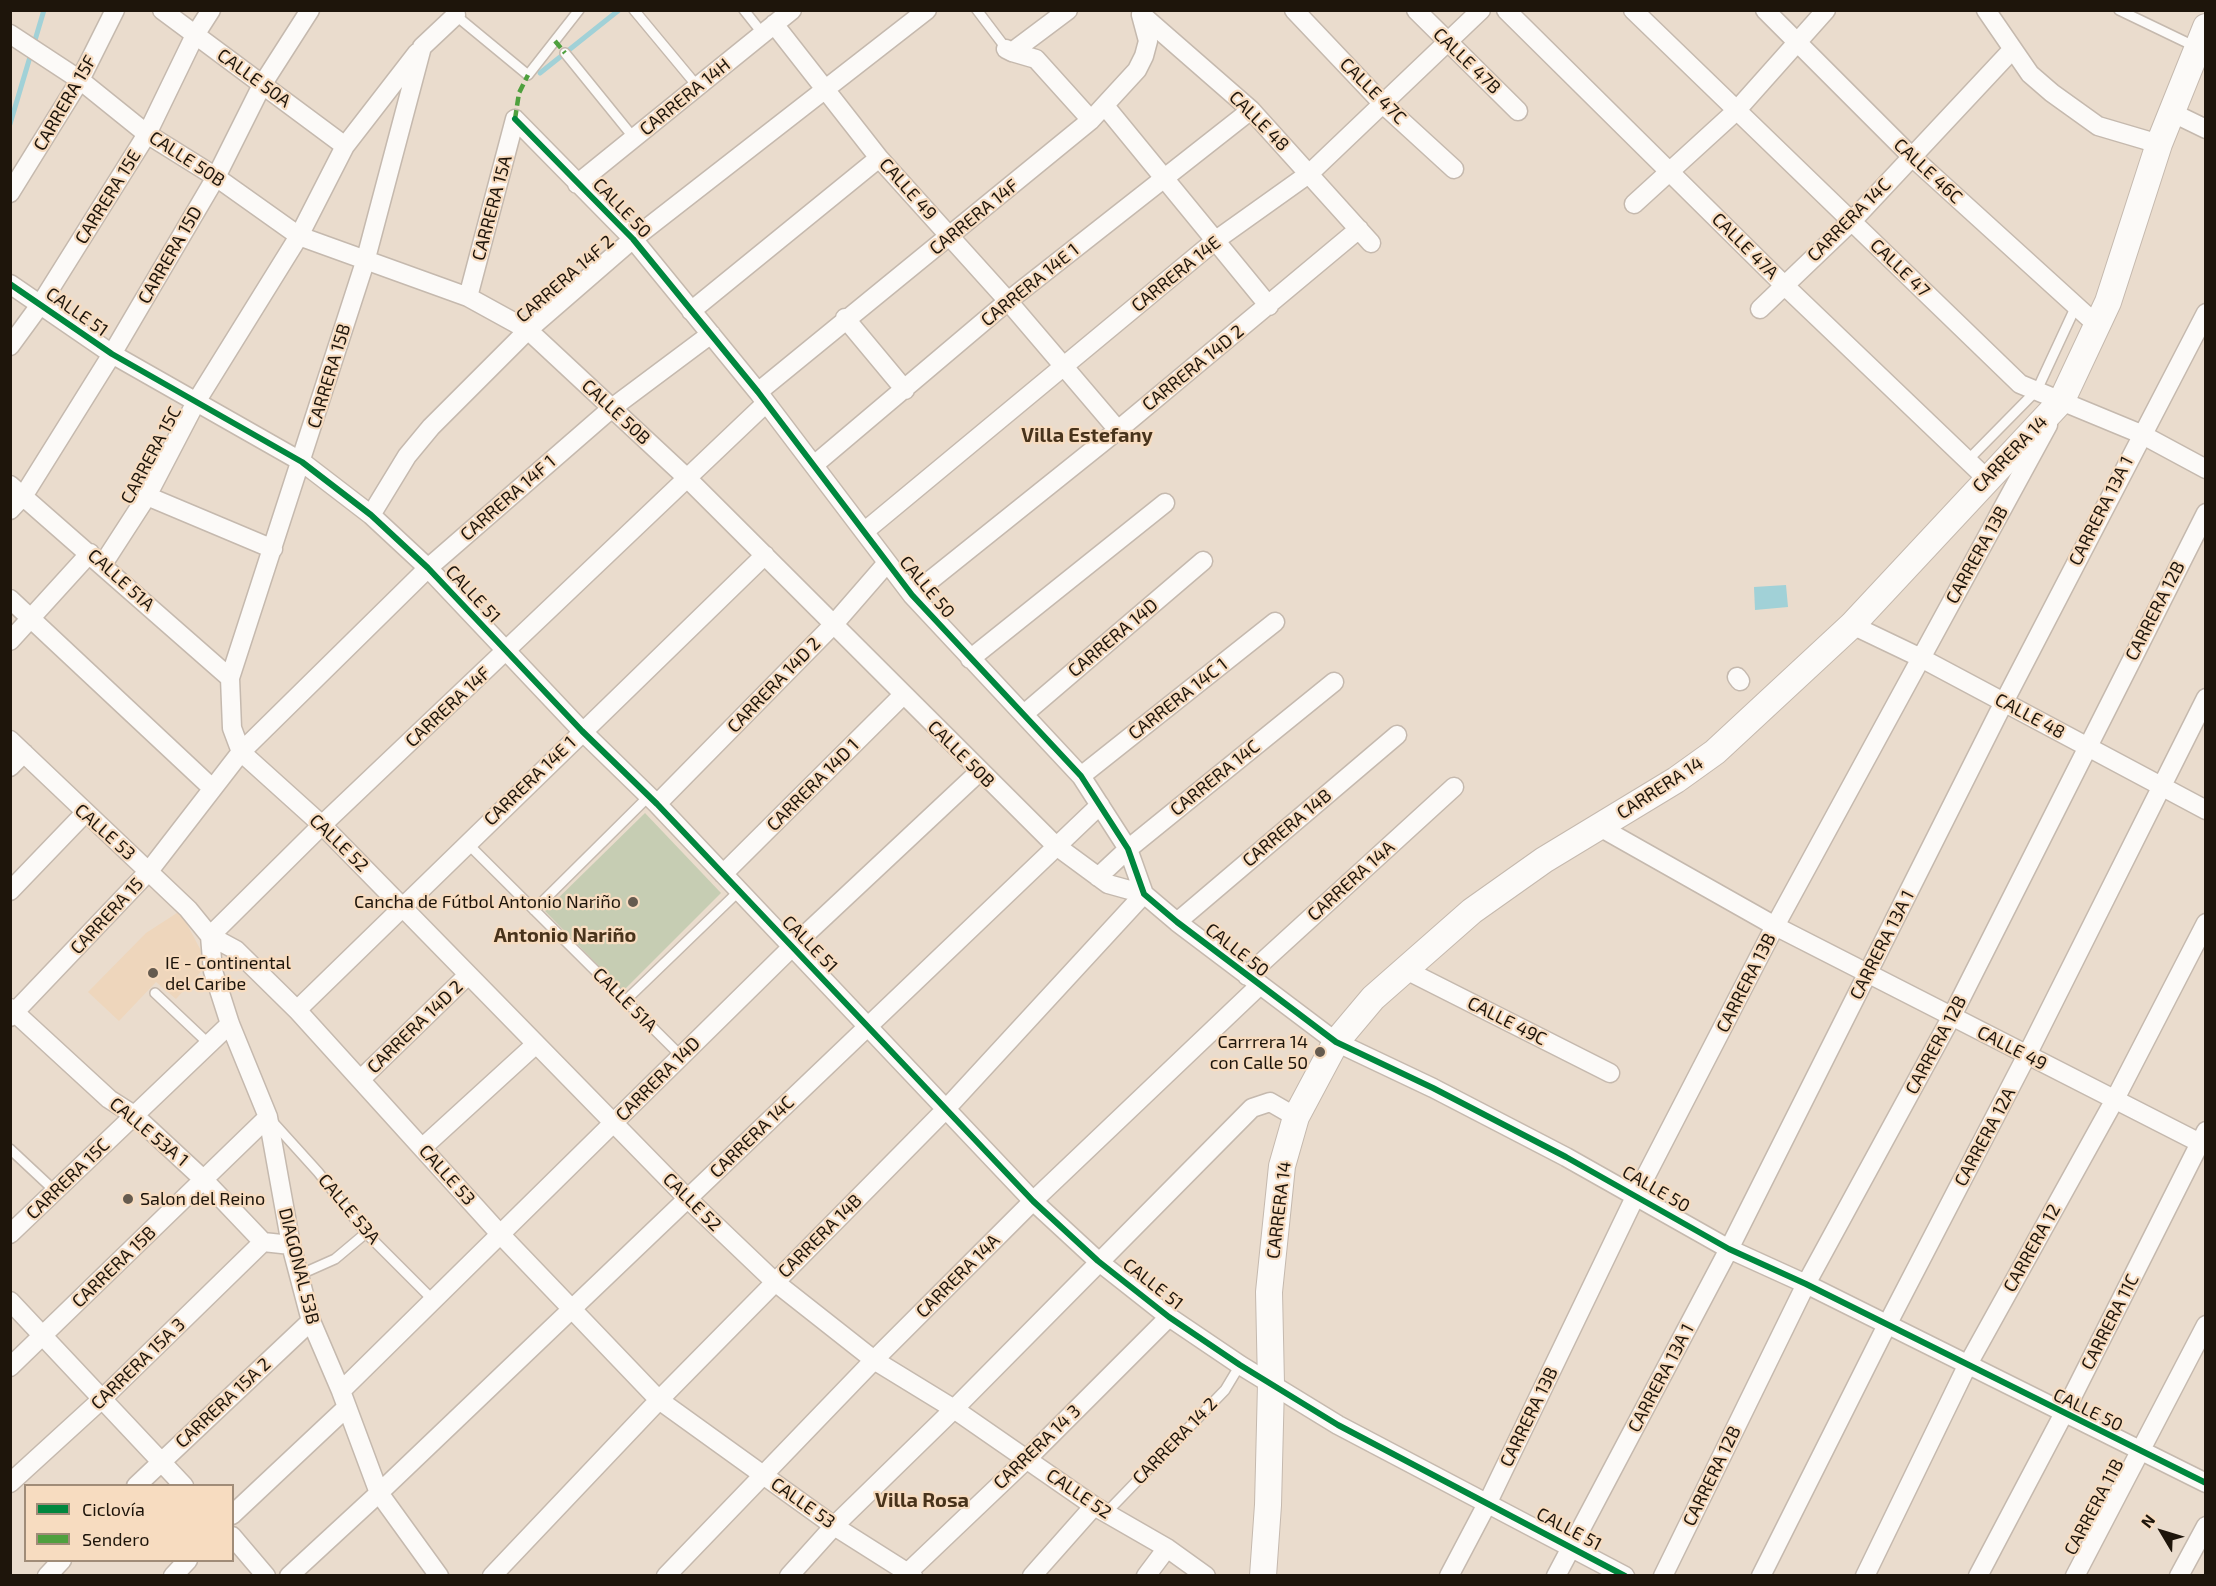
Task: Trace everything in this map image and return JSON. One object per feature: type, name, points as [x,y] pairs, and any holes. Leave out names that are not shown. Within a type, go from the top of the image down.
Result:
[{"type":"main road","name":"CARRERA 14","points":[[1263,1575],[1268,1505],[1271,1384],[1269,1292],[1282,1166],[1296,1116],[1336,1042],[1351,1022],[1404,969],[1472,911],[1544,860],[1676,780],[1715,752],[1852,625],[1986,478],[2062,400],[2108,302],[2159,144],[2202,38]]},
{"type":"street","name":"CARRERA 15F","points":[[10,194],[81,80],[116,10]]},
{"type":"street","name":"CALLE 50A","points":[[162,10],[345,146]]},
{"type":"street","name":"CARRERA 15E","points":[[10,346],[40,305],[147,134],[195,35],[211,10]]},
{"type":"street","name":"CARRERA 15D","points":[[17,490],[112,354],[216,177],[262,85],[310,10]]},
{"type":"street","name":"CARRERA 14H","points":[[577,184],[792,10]]},
{"type":"street","name":"CARRERA 14F 2","points":[[371,515],[407,456],[430,427],[528,330],[633,239],[927,10]]},
{"type":"street","points":[[1008,49],[1068,10]]},
{"type":"street","name":"CALLE 47C","points":[[1294,10],[1384,105],[1454,169]]},
{"type":"street","name":"CALLE 47B","points":[[1416,10],[1518,111]]},
{"type":"street","name":"CARRERA 14E","points":[[864,531],[1216,240],[1310,173],[1449,44],[1481,10]]},
{"type":"street","name":"CALLE 47A","points":[[1506,10],[1784,285],[1986,478]]},
{"type":"street","name":"CALLE 47","points":[[1634,10],[2020,384],[2141,434],[2205,469]]},
{"type":"street","name":"CALLE 46C","points":[[1765,10],[1911,156],[2097,325]]},
{"type":"street","points":[[1634,204],[1669,169],[1736,111],[1826,10]]},
{"type":"street","points":[[1986,10],[2030,74],[2092,122],[2159,144]]},
{"type":"street","points":[[422,47],[455,12]]},
{"type":"street","name":"CARRERA 14F","points":[[210,936],[322,825],[687,478],[762,398],[845,318],[951,237],[1091,120],[1137,70],[1144,56],[1148,41],[1139,13]]},
{"type":"street","name":"CALLE 48","points":[[1139,13],[1251,110],[1371,243]]},
{"type":"street","name":"CALLE 49","points":[[769,29],[825,89],[879,158],[1008,301],[1118,430]]},
{"type":"street","name":"CALLE 50B","points":[[10,34],[81,80],[147,134],[216,177],[299,236],[365,262],[468,297],[528,330],[687,478],[979,772],[1055,845],[1108,884],[1144,894]]},
{"type":"street","name":"CARRERA 15C","points":[[97,559],[147,496],[196,402],[299,236],[345,146],[422,47]]},
{"type":"street","name":"CARRERA 15B","points":[[241,752],[232,728],[230,678],[302,462],[365,262],[422,47]]},
{"type":"street","points":[[1008,49],[1036,59],[1091,120]]},
{"type":"street","name":"CARRERA 14C","points":[[1760,309],[1852,221],[2012,50]]},
{"type":"street","points":[[1105,106],[1269,306]]},
{"type":"street","name":"CARRERA 14E 1","points":[[814,465],[1008,301],[1251,110]]},
{"type":"street","points":[[2173,113],[2205,129]]},
{"type":"street","name":"CALLE 50","points":[[515,119],[633,239],[762,398],[912,595],[1081,776],[1128,849],[1144,894],[1177,922],[1336,1042],[1444,1094],[1636,1195],[1729,1249],[1806,1284],[2063,1415],[2205,1483]]},
{"type":"street","name":"CARRERA 15A","points":[[468,297],[515,119]]},
{"type":"street","points":[[692,310],[879,158]]},
{"type":"street","name":"CARRERA 14D 2","points":[[912,595],[1118,430],[1359,229]]},
{"type":"street","name":"CALLE 51","points":[[10,284],[112,354],[302,462],[371,515],[428,568],[582,731],[653,800],[1033,1201],[1098,1261],[1169,1317],[1240,1365],[1338,1425],[1624,1575]]},
{"type":"street","name":"CARRERA 13A 1","points":[[1556,1575],[1729,1249],[2004,702],[2205,313]]},
{"type":"street","points":[[845,318],[904,390]]},
{"type":"street","name":"CARRERA 14F 1","points":[[241,752],[428,568],[612,408],[711,334]]},
{"type":"street","name":"CARRERA 13B","points":[[1449,1575],[1488,1502],[1636,1195],[1775,926],[2062,400]]},
{"type":"street","points":[[10,510],[17,490]]},
{"type":"street","name":"CALLE 51A","points":[[17,490],[230,678]]},
{"type":"street","points":[[147,496],[273,549]]},
{"type":"street","points":[[970,658],[1165,503]]},
{"type":"street","name":"CARRERA 12B","points":[[1663,1575],[1806,1284],[1952,1016],[2205,513]]},
{"type":"street","name":"CARRERA 14E 1","points":[[297,1010],[765,555]]},
{"type":"street","points":[[10,641],[97,559]]},
{"type":"street","name":"CARRERA 14D","points":[[1024,714],[1203,561]]},
{"type":"street","name":"CARRERA 14D 2","points":[[653,800],[834,624],[887,563]]},
{"type":"street","points":[[10,599],[212,788]]},
{"type":"street","name":"CARRERA 14C 1","points":[[1081,776],[1275,622]]},
{"type":"street","name":"CALLE 48","points":[[1852,625],[1922,658],[2205,810]]},
{"type":"street","name":"CARRERA 14C","points":[[1098,877],[1128,849],[1334,682]]},
{"type":"street","name":"CARRERA 14D 1","points":[[723,874],[903,695]]},
{"type":"street","name":"CARRERA 12A","points":[[1761,1575],[2027,1055],[2205,698]]},
{"type":"street","name":"CARRERA 14B","points":[[1177,922],[1397,735]]},
{"type":"street","name":"CALLE 53","points":[[10,740],[84,813],[188,909],[210,936],[236,950],[297,1010],[500,1234],[659,1400],[834,1526],[908,1574]]},
{"type":"street","name":"CARRERA 15","points":[[12,1013],[148,871],[241,752]]},
{"type":"street","name":"CALLE 52","points":[[241,752],[322,825],[688,1199],[775,1282],[874,1360],[954,1409],[1100,1509],[1167,1548],[1206,1575]]},
{"type":"street","points":[[10,767],[24,753]]},
{"type":"street","name":"CARRERA 14D","points":[[234,1513],[343,1399],[432,1299],[792,947],[979,772]]},
{"type":"street","name":"CARRERA 14A","points":[[666,1575],[874,1360],[1253,981],[1455,787]]},
{"type":"street","name":"CARRERA 14C","points":[[379,1494],[1055,845],[1100,805]]},
{"type":"street","points":[[10,891],[84,813]]},
{"type":"street","name":"CALLE 49","points":[[1599,826],[1775,926],[2114,1101],[2203,1140]]},
{"type":"street","name":"CARRERA 14B","points":[[492,1575],[659,1400],[945,1110],[1144,894]]},
{"type":"street","name":"CARRERA 12","points":[[1865,1575],[1967,1366],[2114,1101],[2205,923]]},
{"type":"street","name":"DIAGONAL 53B","points":[[210,936],[213,971],[230,1024],[268,1117],[291,1245],[310,1321],[379,1494],[439,1575]]},
{"type":"street","name":"CALLE 49C","points":[[1404,969],[1610,1073]]},
{"type":"street","name":"CARRERA 14D 2","points":[[361,1079],[468,975]]},
{"type":"street","name":"CALLE 53A 1","points":[[12,1013],[109,1099],[134,1115],[203,1179],[263,1242]]},
{"type":"street","name":"CARRERA 15C","points":[[10,1234],[230,1024]]},
{"type":"street","points":[[422,1148],[536,1044]]},
{"type":"street","points":[[789,1575],[834,1526],[1257,1105],[1270,1102],[1296,1116]]},
{"type":"street","name":"CARRERA 15B","points":[[10,1367],[268,1117]]},
{"type":"street","name":"CARRERA 11C","points":[[1978,1575],[2063,1415],[2203,1140]]},
{"type":"street","points":[[263,1242],[291,1245]]},
{"type":"street","name":"CARRERA 15A 3","points":[[10,1483],[102,1399],[263,1242]]},
{"type":"street","points":[[10,1301],[183,1484]]},
{"type":"street","name":"CARRERA 14 3","points":[[908,1574],[1169,1317]]},
{"type":"street","name":"CARRERA 15A 2","points":[[137,1484],[310,1321]]},
{"type":"street","name":"CARRERA 11B","points":[[2075,1575],[2205,1325]]},
{"type":"street","points":[[289,1575],[379,1494]]},
{"type":"street","name":"CARRERA 14 2","points":[[1032,1575],[1100,1509]]},
{"type":"street","points":[[2179,1575],[2205,1526]]},
{"type":"street","points":[[234,1538],[266,1575]]},
{"type":"street","points":[[1146,1575],[1167,1548]]},
{"type":"street","points":[[47,1575],[60,1562]]},
{"type":"street","points":[[173,1575],[186,1562]]},
{"type":"lane","points":[[455,12],[528,75],[579,10]]},
{"type":"lane","points":[[634,10],[698,87]]},
{"type":"lane","name":"CALLE 49","points":[[744,10],[769,29]]},
{"type":"lane","points":[[977,10],[1008,49]]},
{"type":"lane","points":[[2119,10],[2202,38]]},
{"type":"lane","points":[[565,52],[634,138]]},
{"type":"lane","points":[[1967,461],[2037,390],[2076,306]]},
{"type":"lane","name":"CARRERA 14D 2","points":[[534,910],[653,800]]},
{"type":"lane","name":"CALLE 51A","points":[[467,843],[681,1056]]},
{"type":"lane","points":[[626,1001],[739,891]]},
{"type":"lane","points":[[155,993],[210,1044]]},
{"type":"lane","name":"CALLE 53A","points":[[268,1117],[318,1172],[366,1233],[432,1299]]},
{"type":"lane","points":[[10,1149],[55,1191]]},
{"type":"lane","points":[[299,1275],[335,1259],[366,1233]]},
{"type":"lane","name":"CARRERA 14 2","points":[[1100,1509],[1225,1390],[1240,1365]]},
{"type":"shaded area","name":"IE - Continental del Caribe","points":[[180,911],[208,964],[176,999],[156,982],[119,1021],[88,992],[146,933]]},
{"type":"green space","name":"Cancha de Fútbol Antonio Nariño","points":[[645,813],[721,893],[623,991],[545,911]]},
{"type":"water","points":[[1786,585],[1788,607],[1755,610],[1754,587]]},
{"type":"waterway","points":[[10,124],[44,10]]},
{"type":"waterway","points":[[540,73],[619,10]]},
{"type":"marked path","points":[[555,41],[565,53]]},
{"type":"marked path","points":[[515,119],[519,93],[528,75]]},
{"type":"cycle path","points":[[515,119],[633,239],[758,392],[912,595],[1081,776],[1128,849],[1144,894],[1177,922],[1336,1042],[1433,1088],[1566,1157],[1729,1249],[1806,1284],[2206,1483]]},
{"type":"cycle path","points":[[10,284],[112,354],[302,462],[371,515],[428,568],[582,731],[657,804],[1033,1201],[1098,1261],[1169,1317],[1240,1365],[1338,1425],[1625,1576]]},
{"type":"place","name":"Cancha de Fútbol Antonio Nariño","points":[[633,902]]},
{"type":"place","name":"IE - Continental del Caribe","points":[[153,973]]},
{"type":"place","name":"Carrrera 14 con Calle 50","points":[[1320,1052]]},
{"type":"place","name":"Salon del Reino","points":[[128,1199]]},
{"type":"district","name":"Villa Estefany","points":[[1087,435]]},
{"type":"district","name":"Antonio Nariño","points":[[565,935]]},
{"type":"district","name":"Villa Rosa","points":[[922,1500]]}]
